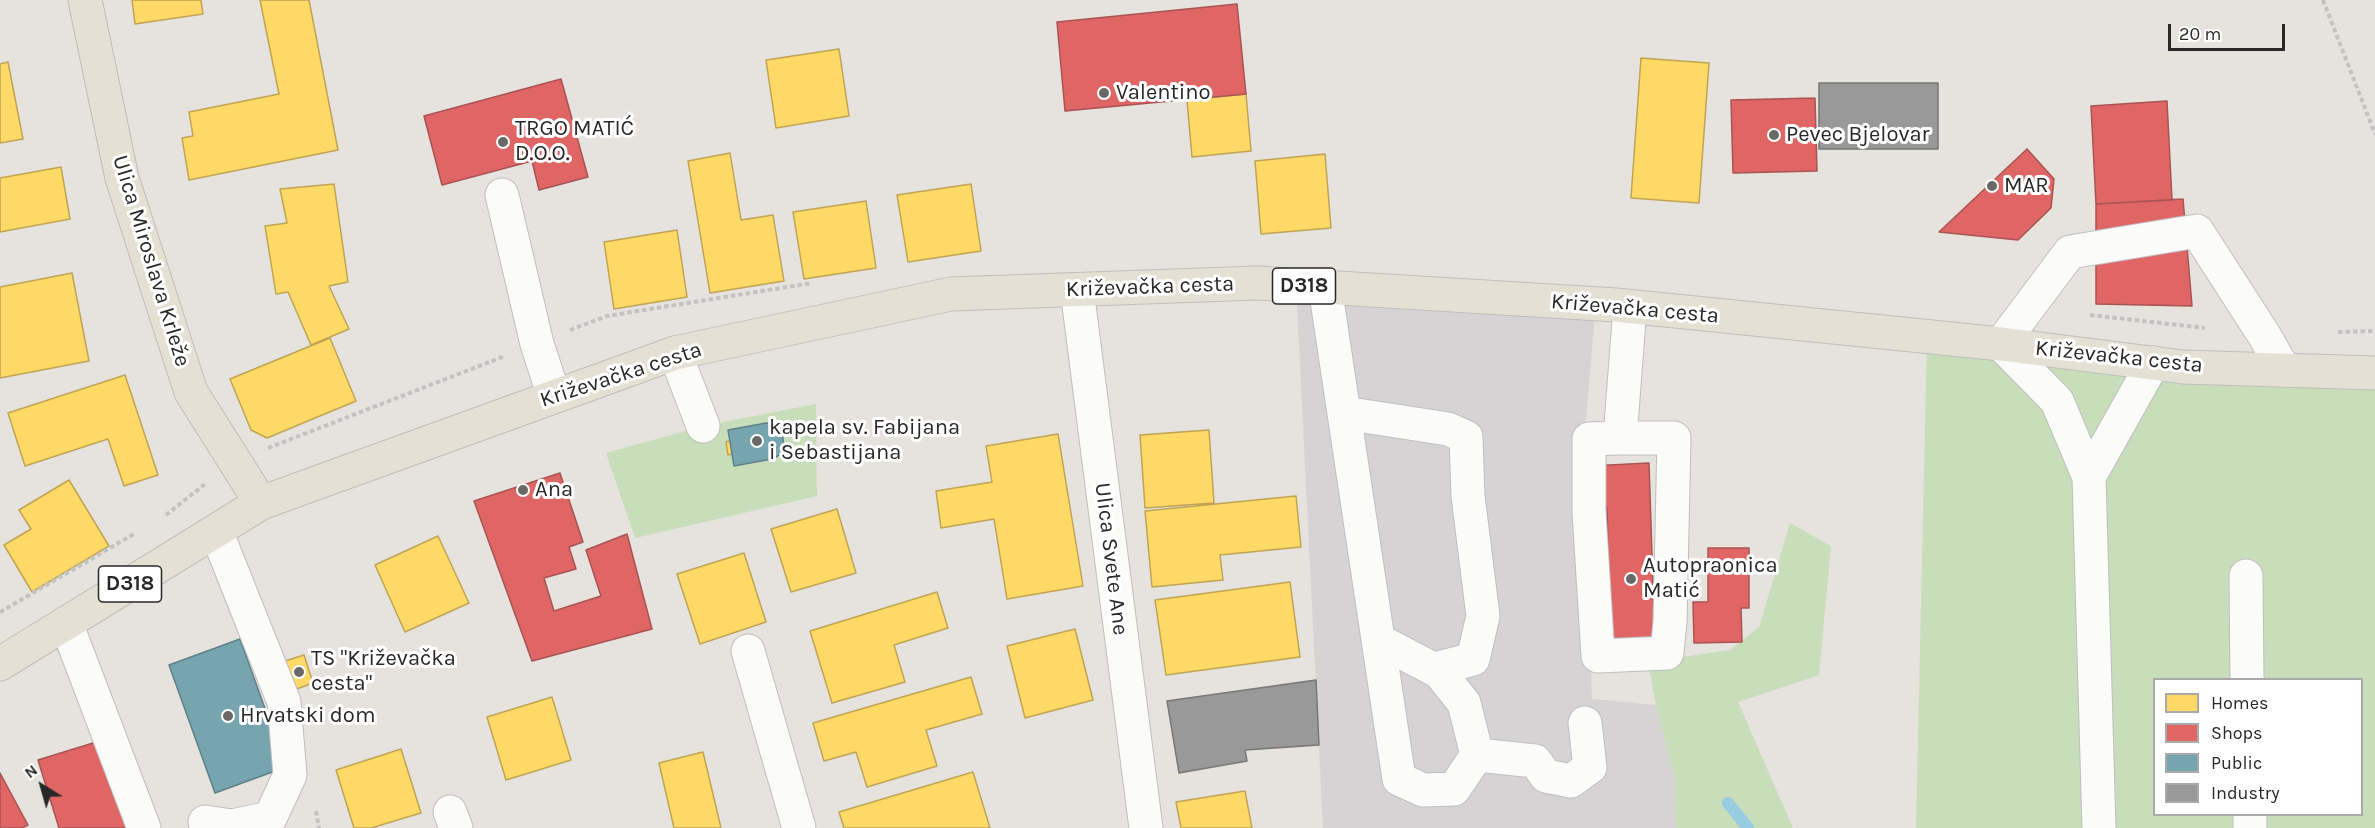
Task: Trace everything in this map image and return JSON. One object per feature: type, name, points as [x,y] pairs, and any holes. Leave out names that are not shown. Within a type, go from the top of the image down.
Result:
[{"type":"main road","name":"Ulica Miroslava Krleže","points":[[85,0],[122,178],[191,392],[261,503]]},
{"type":"main road","name":"Križevačka cesta","points":[[0,664],[261,503],[675,353],[951,294],[1257,283],[1630,307],[2001,344],[2183,367],[2375,373]]},
{"type":"street","points":[[502,195],[537,344],[554,396]]},
{"type":"street","points":[[2099,828],[2089,477],[2057,400],[2001,344],[2070,252],[2197,231],[2284,370]]},
{"type":"street","points":[[1325,288],[1344,412],[1378,640],[1399,778],[1423,790],[1454,789],[1477,755],[1464,703],[1435,669],[1378,640]]},
{"type":"street","name":"Ulica Svete Ane","points":[[1077,290],[1145,828]]},
{"type":"street","points":[[1620,438],[1630,307]]},
{"type":"street","points":[[675,353],[703,426]]},
{"type":"street","points":[[2089,477],[2153,363]]},
{"type":"street","points":[[1344,412],[1448,429],[1466,437],[1468,496],[1482,616],[1473,659],[1435,669]]},
{"type":"street","points":[[1620,438],[1674,438],[1670,622],[1667,653],[1598,656],[1589,512],[1589,439],[1620,438]]},
{"type":"street","points":[[205,822],[232,826],[270,818],[290,775],[284,702],[216,531]]},
{"type":"street","points":[[2246,576],[2247,678]]},
{"type":"street","points":[[66,623],[144,828]]},
{"type":"street","points":[[748,651],[799,828]]},
{"type":"street","points":[[1477,755],[1535,761],[1546,776],[1571,781],[1590,767],[1585,723]]},
{"type":"path","points":[[2323,0],[2375,134]]},
{"type":"path","points":[[163,518],[236,460],[607,316],[819,282]]},
{"type":"path","points":[[2086,315],[2264,335]]},
{"type":"path","points":[[2331,332],[2375,331]]},
{"type":"path","points":[[0,612],[143,529]]},
{"type":"shaded area","points":[[1296,286],[1596,304],[1582,465],[1592,699],[1656,705],[1674,775],[1676,828],[1323,828]]},
{"type":"green space","points":[[1927,337],[2375,366],[2375,828],[1916,828]]},
{"type":"green space","points":[[816,404],[817,496],[635,538],[606,453],[703,426]]},
{"type":"green space","points":[[1790,523],[1831,546],[1819,675],[1738,702],[1793,828],[1676,828],[1674,775],[1656,705],[1648,662],[1730,650],[1759,627]]},
{"type":"building: Homes","points":[[132,0],[201,0],[203,14],[135,24]]},
{"type":"building: Homes","points":[[260,0],[309,0],[338,150],[189,180],[182,138],[193,136],[189,112],[279,94]]},
{"type":"building: Homes","points":[[839,49],[849,116],[776,128],[766,60]]},
{"type":"building: Homes","points":[[1641,58],[1709,63],[1699,203],[1631,198]]},
{"type":"building: Homes","points":[[8,62],[23,139],[0,143],[0,64]]},
{"type":"building: Homes","points":[[1246,94],[1251,151],[1192,157],[1187,100]]},
{"type":"building: Homes","points":[[730,153],[741,220],[773,215],[784,281],[710,293],[688,161]]},
{"type":"building: Homes","points":[[1325,154],[1331,228],[1261,234],[1255,161]]},
{"type":"building: Homes","points":[[61,167],[70,219],[0,232],[0,178]]},
{"type":"building: Homes","points":[[334,184],[348,282],[329,286],[349,329],[311,345],[288,292],[276,294],[265,226],[287,223],[280,189]]},
{"type":"building: Homes","points":[[971,184],[981,251],[908,262],[897,195]]},
{"type":"building: Homes","points":[[866,201],[876,268],[804,279],[793,212]]},
{"type":"building: Homes","points":[[677,230],[687,297],[614,309],[604,242]]},
{"type":"building: Homes","points":[[72,273],[89,361],[0,378],[0,287]]},
{"type":"building: Homes","points":[[330,338],[356,401],[267,438],[251,430],[230,379]]},
{"type":"building: Homes","points":[[125,375],[158,475],[124,486],[108,439],[25,466],[8,413]]},
{"type":"building: Homes","points":[[1209,430],[1214,503],[1145,508],[1140,435]]},
{"type":"building: Homes","points":[[1058,434],[1083,586],[1007,599],[994,519],[941,528],[936,491],[992,482],[986,446]]},
{"type":"building: Homes","points":[[733,440],[735,453],[728,455],[726,442]]},
{"type":"building: Homes","points":[[69,480],[109,546],[32,592],[4,545],[31,529],[19,510]]},
{"type":"building: Homes","points":[[1296,496],[1301,547],[1220,555],[1223,580],[1152,587],[1145,511]]},
{"type":"building: Homes","points":[[837,509],[856,573],[791,592],[771,529]]},
{"type":"building: Homes","points":[[438,536],[469,603],[405,632],[375,565]]},
{"type":"building: Homes","points":[[744,553],[766,622],[700,644],[677,574]]},
{"type":"building: Homes","points":[[1290,582],[1300,657],[1166,675],[1155,600]]},
{"type":"building: Homes","points":[[937,592],[948,628],[894,645],[905,682],[832,703],[810,631]]},
{"type":"building: Homes","points":[[1075,629],[1093,700],[1025,718],[1007,646]]},
{"type":"building: Homes","name":"TS \"Križevačka cesta\"","points":[[304,655],[313,683],[294,690],[285,661]]},
{"type":"building: Homes","points":[[971,677],[982,714],[926,730],[937,766],[867,787],[856,752],[824,761],[813,723]]},
{"type":"building: Homes","points":[[552,697],[571,760],[506,780],[487,717]]},
{"type":"building: Homes","points":[[401,749],[421,813],[371,828],[354,828],[336,770]]},
{"type":"building: Homes","points":[[703,752],[721,828],[674,828],[659,763]]},
{"type":"building: Homes","points":[[973,772],[990,828],[844,828],[839,812]]},
{"type":"building: Homes","points":[[1245,791],[1252,828],[1181,828],[1176,802]]},
{"type":"building: Shops","points":[[1237,4],[1246,94],[1065,111],[1057,22]]},
{"type":"building: Shops","points":[[561,79],[588,177],[539,190],[532,161],[442,185],[424,116]]},
{"type":"building: Shops","points":[[1815,98],[1817,171],[1733,173],[1731,100]]},
{"type":"building: Shops","points":[[2167,101],[2172,200],[2096,204],[2091,106]]},
{"type":"building: Shops","points":[[2027,149],[2054,179],[2051,208],[2018,240],[1939,232]]},
{"type":"building: Shops","points":[[2183,199],[2192,306],[2096,304],[2096,204]]},
{"type":"building: Shops","name":"Autopraonica Matić","points":[[1649,463],[1655,648],[1611,652],[1607,508],[1594,511],[1590,466]]},
{"type":"building: Shops","points":[[560,473],[583,542],[569,547],[576,569],[544,578],[554,611],[601,596],[586,550],[627,534],[652,629],[532,661],[474,501]]},
{"type":"building: Shops","points":[[1708,548],[1749,548],[1749,608],[1741,608],[1742,642],[1694,643],[1693,602],[1708,602]]},
{"type":"building: Shops","points":[[106,739],[134,828],[59,828],[38,760]]},
{"type":"building: Shops","points":[[0,773],[28,825],[22,828],[0,828]]},
{"type":"building: Public","name":"kapela sv. Fabijana i Sebastijana","points":[[766,423],[781,426],[785,452],[772,459],[734,466],[728,430]]},
{"type":"building: Public","name":"Hrvatski dom","points":[[240,639],[286,767],[215,793],[169,665]]},
{"type":"building: Industry","points":[[1819,83],[1938,83],[1938,149],[1819,149]]},
{"type":"building: Industry","points":[[1316,680],[1319,745],[1245,750],[1247,761],[1179,773],[1167,701]]},
{"type":"waterway","points":[[1728,803],[1748,828]]},
{"type":"place","name":"Valentino","points":[[1104,93]]},
{"type":"place","name":"Pevec Bjelovar","points":[[1774,135]]},
{"type":"place","name":"TRGO MATIĆ D.O.O.","points":[[503,142]]},
{"type":"place","name":"MAR","points":[[1992,186]]},
{"type":"place","name":"kapela sv. Fabijana i Sebastijana","points":[[757,441]]},
{"type":"place","name":"Ana","points":[[523,490]]},
{"type":"place","name":"Autopraonica Matić","points":[[1631,579]]},
{"type":"place","name":"TS \"Križevačka cesta\"","points":[[299,672]]},
{"type":"place","name":"Hrvatski dom","points":[[228,716]]}]
